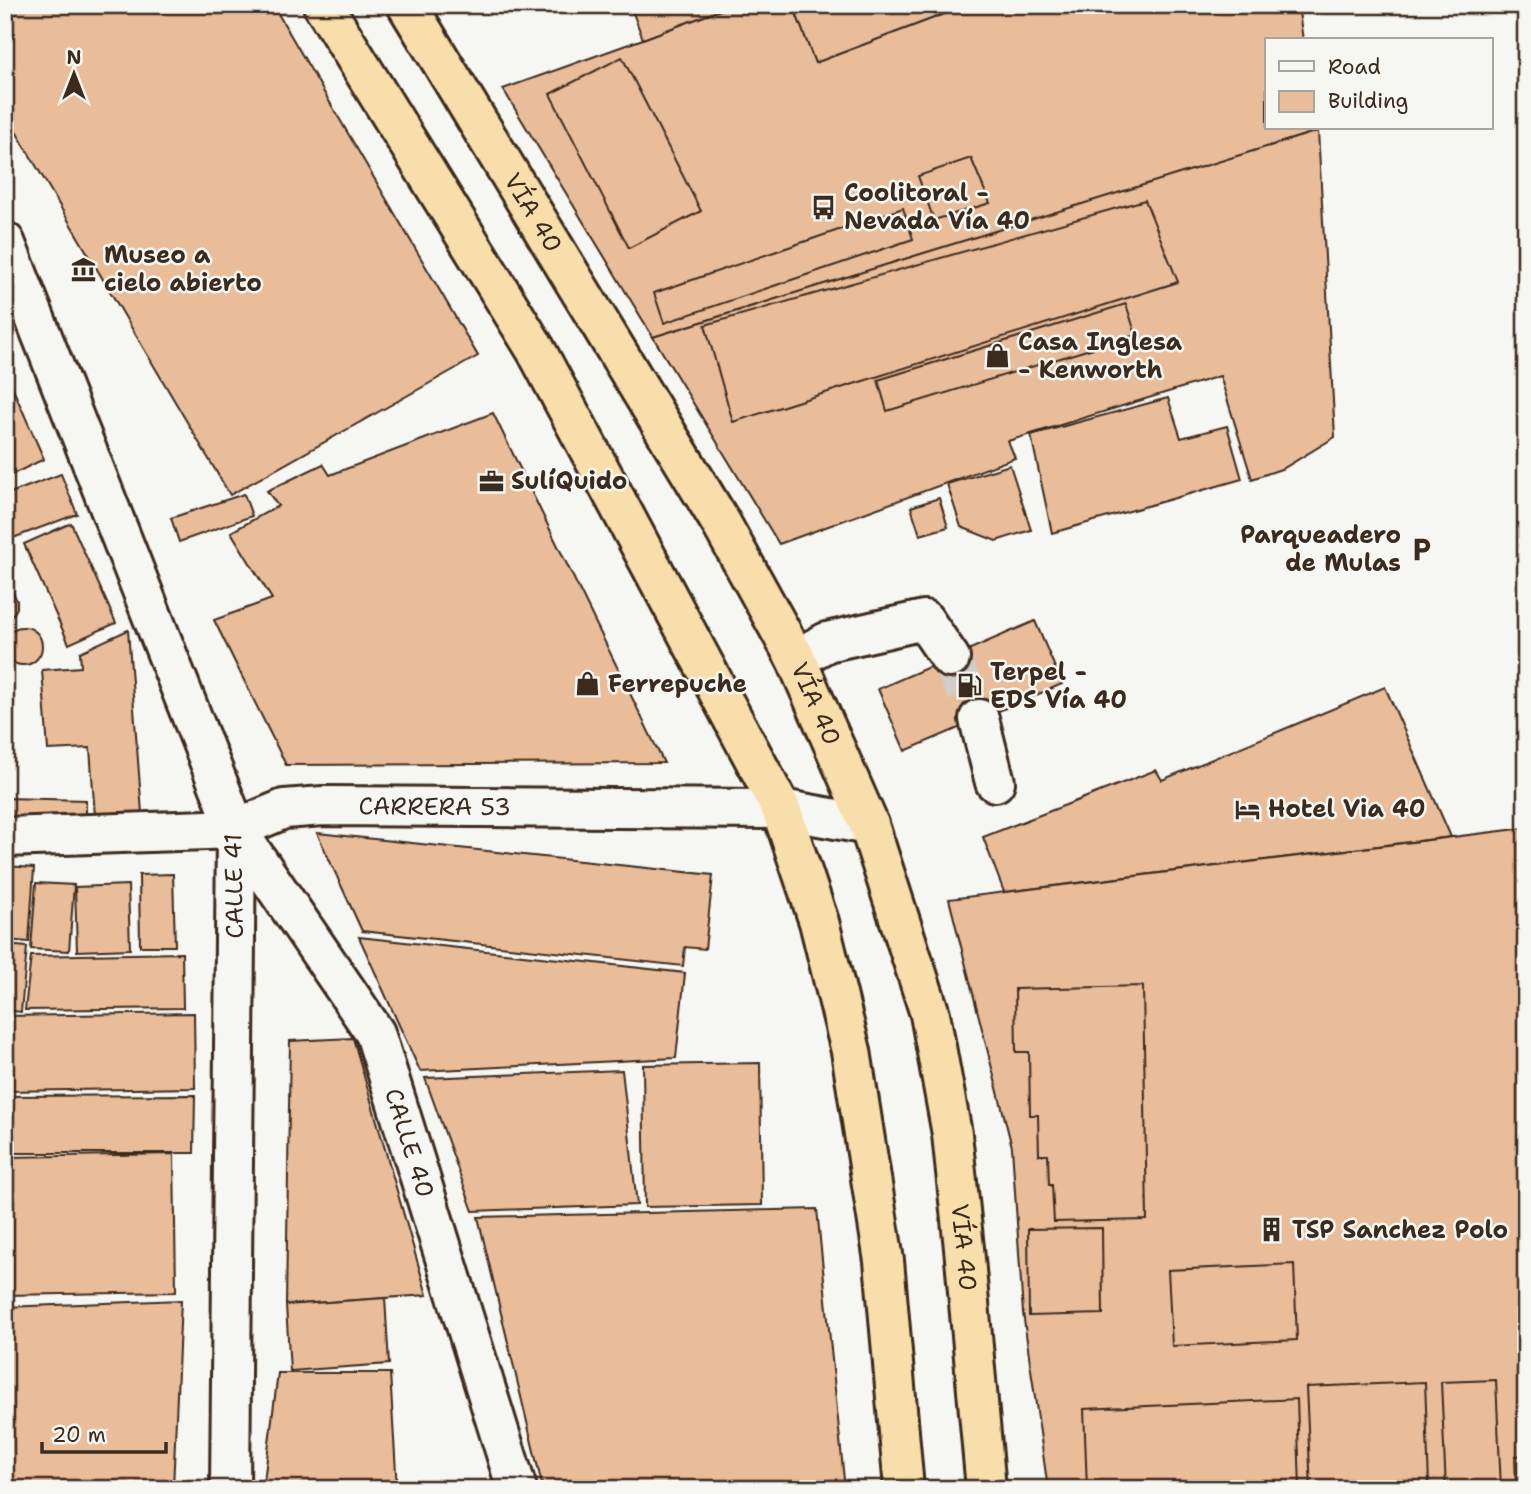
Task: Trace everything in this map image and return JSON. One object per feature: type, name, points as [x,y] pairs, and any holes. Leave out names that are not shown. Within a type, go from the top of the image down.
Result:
[{"type":"highway","points":[[323,5],[536,350],[781,809],[819,922],[851,1051],[884,1261],[904,1489]]},
{"type":"highway","name":"VÍA 40","points":[[407,5],[721,523],[796,659],[869,825],[930,1014],[952,1134],[986,1489]]},
{"type":"street","name":"CALLE 41","points":[[5,242],[236,829],[230,1489]]},
{"type":"street","points":[[796,659],[827,642],[924,620],[950,658]]},
{"type":"street","points":[[979,719],[995,782]]},
{"type":"street","name":"CARRERA 53","points":[[5,837],[236,829],[284,809],[323,806],[781,809],[869,825]]},
{"type":"street","name":"CALLE 40","points":[[236,829],[375,1033],[517,1489]]},
{"type":"building","points":[[5,5],[273,5],[478,356],[230,495],[5,113]]},
{"type":"building","points":[[630,5],[734,5],[643,39]]},
{"type":"building","name":"Coolitoral - Nevada Vía 40","points":[[734,5],[793,5],[815,63],[968,5],[1298,5],[1303,38],[1265,38],[1265,130],[1318,131],[653,337],[503,89]]},
{"type":"building","points":[[793,5],[968,5],[815,63]]},
{"type":"building","points":[[622,57],[701,211],[629,248],[550,94]]},
{"type":"building","name":"Casa Inglesa - Kenworth","points":[[1318,131],[1335,437],[1284,468],[1252,479],[1220,376],[1008,441],[1015,458],[779,544],[653,337]]},
{"type":"building","points":[[971,158],[990,203],[934,220],[918,176]]},
{"type":"building","points":[[1145,200],[1178,282],[733,422],[705,325]]},
{"type":"building","points":[[903,208],[913,239],[664,323],[654,293]]},
{"type":"building","points":[[1126,304],[1136,335],[887,411],[878,380]]},
{"type":"building","points":[[5,371],[44,459],[5,478]]},
{"type":"building","points":[[1168,398],[1181,438],[1227,426],[1242,479],[1052,533],[1031,435]]},
{"type":"building","points":[[493,413],[664,763],[286,765],[214,620],[272,599],[231,532],[278,506],[267,491],[323,464],[330,475]]},
{"type":"building","points":[[1010,465],[1031,530],[996,541],[961,527],[947,484]]},
{"type":"building","points":[[61,474],[77,514],[5,541],[5,495]]},
{"type":"building","points":[[244,494],[252,516],[179,542],[171,518]]},
{"type":"building","points":[[939,498],[948,527],[920,535],[911,507]]},
{"type":"building","points":[[71,523],[116,623],[69,644],[24,544]]},
{"type":"building","points":[[5,586],[12,590],[17,608],[5,621]]},
{"type":"building","name":"Terpel - EDS Vía 40","points":[[1035,621],[1062,684],[905,751],[878,689]]},
{"type":"building","points":[[23,627],[37,632],[42,646],[37,660],[23,665],[9,660],[4,646],[9,632]]},
{"type":"building","points":[[128,630],[143,826],[96,830],[90,748],[48,750],[42,670],[81,667],[80,652]]},
{"type":"building","name":"Hotel Via 40","points":[[1385,687],[1451,837],[1004,892],[983,837],[1156,770],[1162,780]]},
{"type":"building","points":[[5,798],[86,800],[86,828],[5,825]]},
{"type":"building","name":"TSP Sanchez Polo","points":[[1526,828],[1526,1489],[1048,1489],[1023,1313],[1012,1147],[949,899]]},
{"type":"building","points":[[317,833],[713,875],[705,949],[685,947],[683,966],[362,931]]},
{"type":"building","points":[[5,866],[34,868],[29,942],[5,940]]},
{"type":"building","points":[[173,874],[175,946],[140,946],[139,875]]},
{"type":"building","points":[[36,883],[74,885],[69,951],[31,949]]},
{"type":"building","points":[[128,885],[130,949],[77,951],[75,887]]},
{"type":"building","points":[[359,937],[685,973],[676,1058],[420,1071]]},
{"type":"building","points":[[5,945],[27,947],[21,1012],[5,1010]]},
{"type":"building","points":[[182,953],[183,1008],[25,1010],[31,956]]},
{"type":"building","points":[[1143,986],[1147,1220],[1054,1222],[1048,1155],[1039,1155],[1038,1115],[1030,1115],[1029,1052],[1016,1052],[1015,989]]},
{"type":"building","points":[[194,1013],[195,1088],[5,1091],[5,1016]]},
{"type":"building","points":[[353,1038],[427,1295],[286,1305],[290,1041]]},
{"type":"building","points":[[760,1063],[762,1205],[645,1207],[643,1065]]},
{"type":"building","points":[[622,1070],[637,1205],[473,1211],[425,1078]]},
{"type":"building","points":[[195,1095],[194,1153],[5,1153],[5,1096]]},
{"type":"building","points":[[174,1154],[176,1292],[5,1295],[5,1249],[10,1249],[8,1157]]},
{"type":"building","points":[[817,1209],[844,1480],[543,1489],[478,1217]]},
{"type":"building","points":[[1102,1228],[1103,1314],[1029,1316],[1028,1229]]},
{"type":"building","points":[[1294,1264],[1297,1340],[1172,1346],[1168,1270]]},
{"type":"building","points":[[385,1298],[389,1364],[290,1371],[286,1305]]},
{"type":"building","points":[[181,1300],[173,1489],[5,1489],[5,1307]]},
{"type":"building","points":[[278,1373],[390,1373],[397,1489],[263,1489]]},
{"type":"building","points":[[1522,1379],[1526,1379],[1526,1438],[1524,1438]]},
{"type":"building","points":[[1496,1380],[1501,1489],[1446,1489],[1441,1382]]},
{"type":"building","points":[[1425,1382],[1429,1485],[1311,1489],[1306,1387]]},
{"type":"building","points":[[1297,1399],[1300,1489],[1087,1489],[1084,1409]]},
{"type":"building","points":[[1526,1455],[1526,1485],[1516,1486],[1515,1456]]},
{"type":"tunnel","points":[[950,658],[979,719]]},
{"type":"place","name":"Coolitoral - Nevada Vía 40","points":[[824,207]]},
{"type":"place","name":"Museo a cielo abierto","points":[[84,269]]},
{"type":"place","name":"Casa Inglesa - Kenworth","points":[[998,356]]},
{"type":"place","name":"SulíQuido","points":[[491,481]]},
{"type":"place","name":"Parqueadero de Mulas","points":[[1421,549]]},
{"type":"place","name":"Ferrepuche","points":[[588,684]]},
{"type":"place","name":"Terpel - EDS Vía 40","points":[[970,686]]},
{"type":"place","name":"Hotel Via 40","points":[[1248,809]]},
{"type":"place","name":"TSP Sanchez Polo","points":[[1272,1230]]}]
